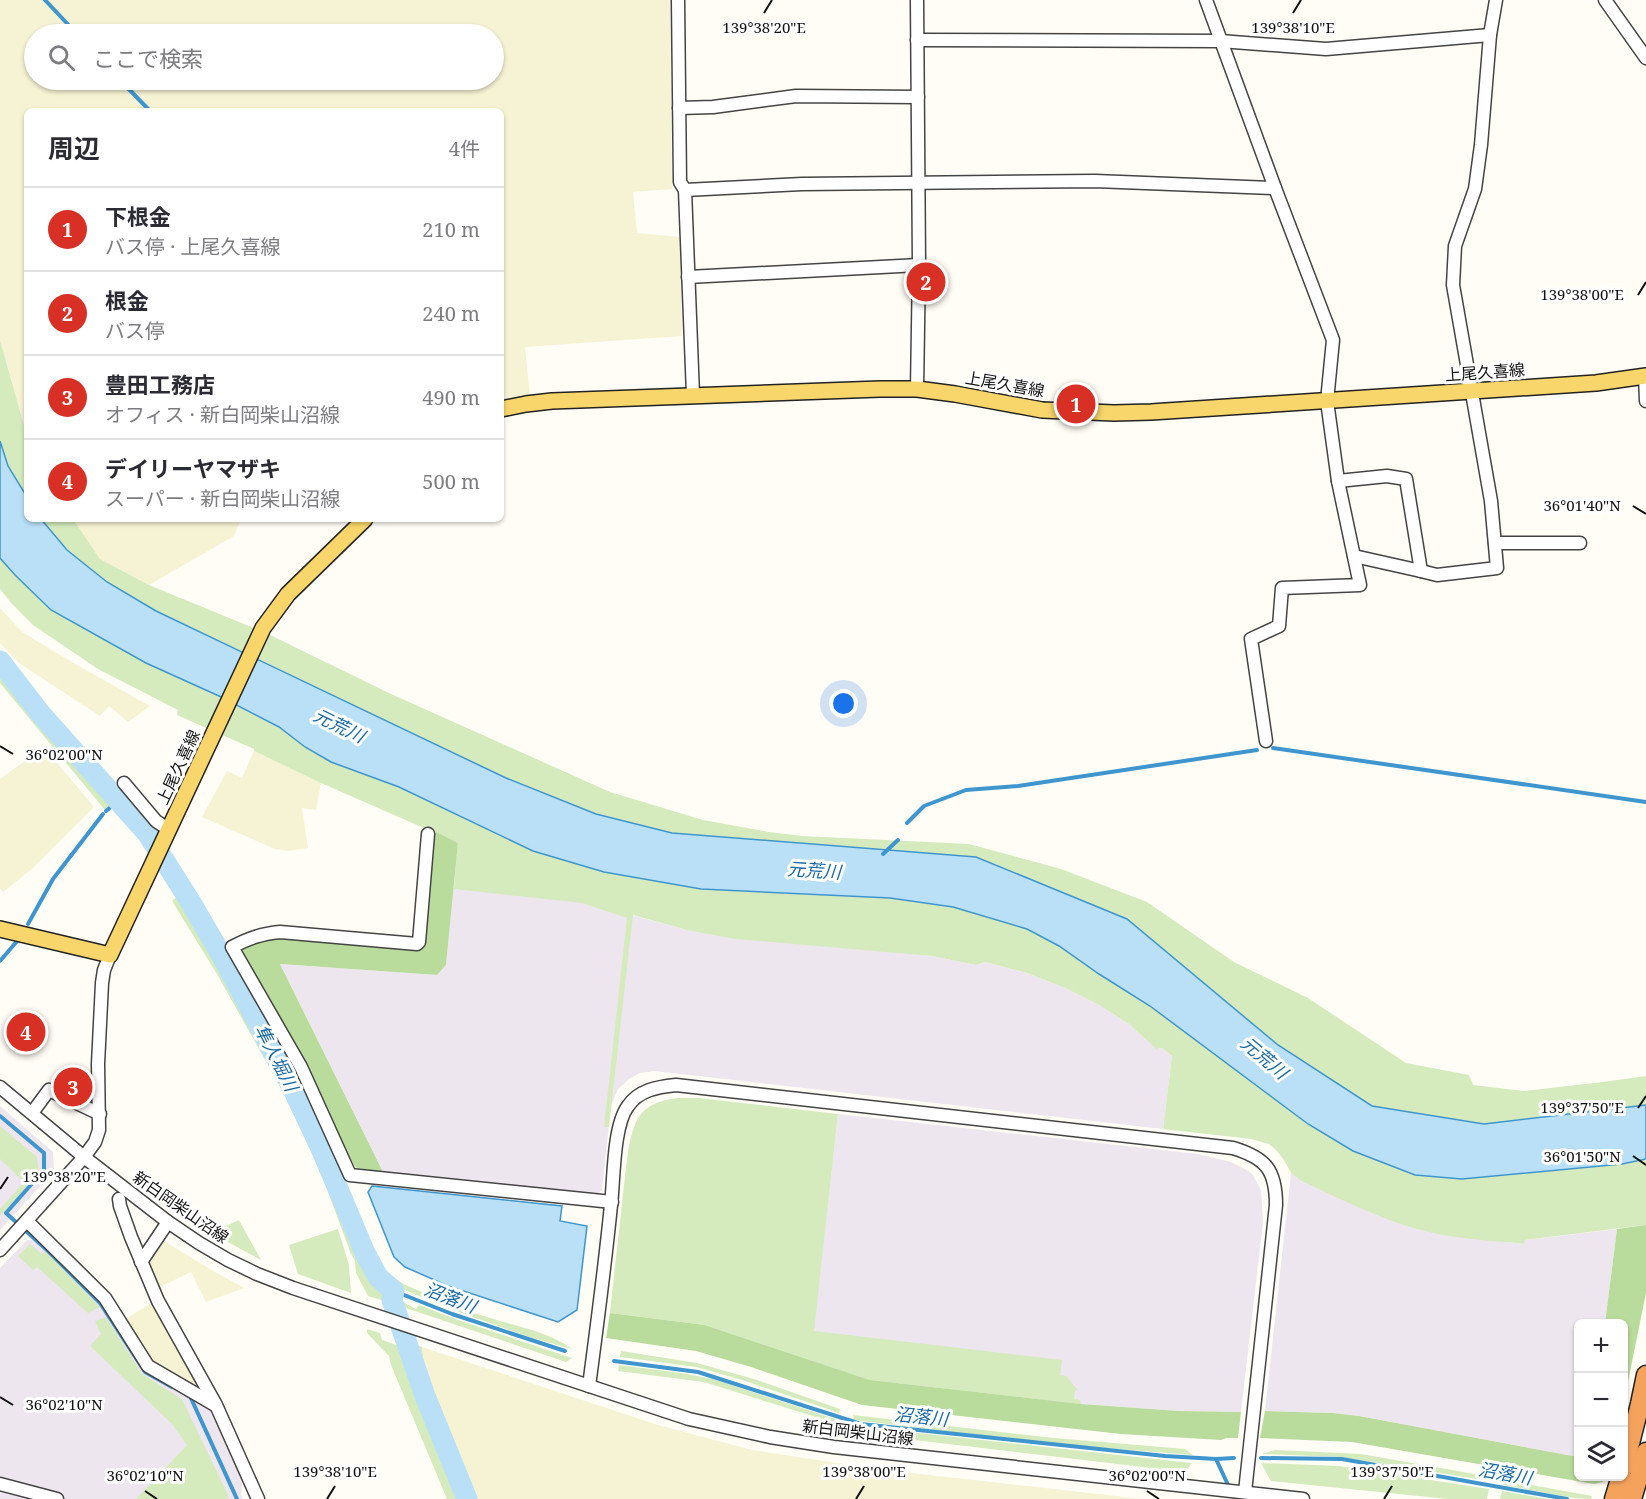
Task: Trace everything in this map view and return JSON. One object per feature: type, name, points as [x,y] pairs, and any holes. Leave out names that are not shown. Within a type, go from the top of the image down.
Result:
[{"type":"highway","points":[[1628,1448],[1646,1375]]},
{"type":"highway","points":[[1632,1499],[1646,1452]]},
{"type":"highway","points":[[1614,1499],[1619,1481]]},
{"type":"main road","name":"上尾久喜線","points":[[504,408],[552,401],[880,388],[955,393],[1042,410],[1151,412],[1596,383],[1645,376]]},
{"type":"main road","name":"上尾久喜線","points":[[110,955],[260,634],[288,594],[362,522]]},
{"type":"main road","points":[[0,928],[110,955]]},
{"type":"street","points":[[678,0],[680,182],[684,190],[693,395]]},
{"type":"street","points":[[916,0],[919,265],[917,389]]},
{"type":"street","points":[[1206,0],[1333,340],[1327,401],[1338,482],[1360,585],[1282,588],[1279,626],[1251,639],[1266,741]]},
{"type":"street","points":[[1354,556],[1437,575],[1497,568],[1491,501],[1454,285],[1455,246],[1475,189],[1490,35],[1496,0]]},
{"type":"street","points":[[1605,0],[1646,58]]},
{"type":"street","points":[[917,40],[1220,41],[1326,49],[1490,35]]},
{"type":"street","points":[[679,108],[796,96],[918,97]]},
{"type":"street","points":[[684,190],[802,184],[918,182],[1095,182],[1275,188]]},
{"type":"street","points":[[688,277],[919,265]]},
{"type":"street","points":[[1645,376],[1646,401]]},
{"type":"street","points":[[1338,482],[1387,476],[1406,479],[1421,571]]},
{"type":"street","points":[[1495,543],[1580,543]]},
{"type":"street","points":[[124,783],[166,834]]},
{"type":"street","points":[[428,834],[417,944],[280,932],[260,934],[232,947],[301,1067],[350,1175],[612,1202]]},
{"type":"street","points":[[0,1250],[84,1157],[97,1137],[100,1114],[98,1064],[101,994],[104,970],[110,955]]},
{"type":"street","points":[[589,1386],[622,1116],[628,1104],[641,1093],[657,1087],[676,1085],[1233,1148],[1261,1160],[1269,1169],[1276,1187],[1276,1205],[1245,1492]]},
{"type":"street","name":"新白岡柴山沼線","points":[[0,1086],[84,1157],[168,1222],[199,1243],[257,1274],[367,1313],[689,1419],[770,1437],[834,1447],[1218,1495],[1245,1492],[1303,1499]]},
{"type":"street","points":[[32,1113],[50,1090],[100,1114]]},
{"type":"street","points":[[119,1199],[141,1262],[158,1301],[216,1405],[257,1499]]},
{"type":"street","points":[[27,1221],[105,1298],[148,1366],[216,1405]]},
{"type":"street","points":[[141,1262],[168,1222]]},
{"type":"street","points":[[0,1484],[57,1499]]},
{"type":"shaded area","points":[[0,0],[670,0],[672,189],[633,192],[637,233],[680,237],[682,336],[525,347],[530,397],[504,399],[504,108],[24,108],[24,425],[0,340]]},
{"type":"shaded area","points":[[75,522],[240,522],[234,536],[149,585],[100,559]]},
{"type":"shaded area","points":[[0,608],[22,632],[150,706],[128,722],[109,706],[100,716],[19,663],[0,643]]},
{"type":"shaded area","points":[[44,747],[94,807],[33,868],[3,892],[0,888],[0,779]]},
{"type":"shaded area","points":[[254,751],[321,783],[316,810],[302,808],[308,848],[288,851],[275,849],[202,817],[227,771],[242,778]]},
{"type":"shaded area","points":[[458,843],[606,908],[687,930],[932,956],[976,965],[985,962],[1027,973],[1065,988],[1099,1005],[1129,1024],[1156,1049],[1162,1048],[1172,1056],[1163,1129],[654,1071],[640,1073],[618,1089],[611,1105],[602,1190],[596,1195],[383,1172],[280,964],[437,975],[446,965]]},
{"type":"shaded area","points":[[0,1106],[53,1152],[54,1171],[0,1230]]},
{"type":"shaded area","points":[[838,1114],[1198,1154],[1231,1162],[1247,1170],[1253,1175],[1261,1190],[1263,1222],[1241,1412],[1179,1411],[1081,1404],[870,1380],[810,1360]]},
{"type":"shaded area","points":[[1291,1173],[1301,1181],[1377,1215],[1417,1229],[1447,1235],[1523,1244],[1525,1240],[1617,1229],[1606,1319],[1574,1319],[1574,1456],[1359,1416],[1265,1411]]},
{"type":"shaded area","points":[[27,1240],[40,1240],[102,1301],[146,1371],[207,1405],[239,1472],[243,1499],[0,1499],[0,1268]]},
{"type":"shaded area","points":[[164,1241],[244,1288],[206,1302],[191,1272],[160,1287],[148,1267]]},
{"type":"shaded area","points":[[151,1303],[200,1390],[153,1363],[126,1319]]},
{"type":"shaded area","points":[[422,1347],[658,1425],[752,1450],[876,1469],[1143,1499],[474,1499],[426,1382]]},
{"type":"green space","points":[[0,340],[24,425],[24,492],[8,466],[0,441]]},
{"type":"green space","points":[[44,522],[75,522],[100,559],[149,585],[268,634],[391,694],[610,792],[703,820],[769,832],[802,836],[969,844],[1061,869],[1147,902],[1234,962],[1308,998],[1406,1063],[1469,1075],[1473,1085],[1524,1091],[1646,1076],[1646,1105],[1484,1124],[1372,1106],[1278,1045],[1127,919],[672,833],[596,814],[506,778],[156,611],[107,582],[67,550]]},
{"type":"green space","points":[[0,558],[15,576],[51,610],[279,728],[331,762],[399,787],[533,851],[604,872],[701,889],[890,898],[953,907],[1027,929],[1059,946],[1150,1006],[1308,1124],[1462,1179],[1622,1164],[1646,1159],[1646,1225],[1525,1240],[1524,1244],[1443,1235],[1402,1224],[1301,1181],[1291,1173],[1284,1160],[1269,1144],[1251,1139],[1163,1129],[1172,1056],[1162,1048],[1156,1049],[1129,1024],[1099,1005],[1065,988],[1027,973],[985,962],[976,965],[932,956],[735,939],[687,930],[633,915],[609,1127],[604,1127],[627,918],[582,903],[454,889],[458,843],[321,783],[254,749],[177,715],[178,710],[98,669],[33,625],[12,604],[0,589]]},
{"type":"green space","points":[[0,671],[44,728],[107,802],[109,806],[105,810],[0,683]]},
{"type":"green space","points":[[436,832],[458,843],[446,965],[437,975],[280,964],[383,1172],[357,1168],[242,954],[243,947],[277,938],[420,950],[423,948],[432,836]]},
{"type":"green space","points":[[191,888],[293,1066],[338,1164],[381,1268],[408,1286],[464,1309],[543,1334],[572,1349],[529,1337],[445,1307],[388,1283],[378,1275],[351,1217],[304,1101],[272,1040],[186,892]]},
{"type":"green space","points":[[177,897],[274,1060],[302,1115],[360,1260],[371,1276],[388,1290],[388,1302],[368,1296],[356,1273],[355,1261],[321,1173],[284,1094],[217,974],[172,901]]},
{"type":"green space","points":[[699,1098],[838,1114],[814,1331],[1062,1360],[1060,1375],[1066,1376],[1078,1390],[1075,1390],[1074,1399],[1080,1400],[1081,1404],[870,1380],[705,1325],[610,1313],[627,1157],[633,1130],[639,1116],[648,1107],[665,1100]]},
{"type":"green space","points":[[0,1126],[37,1157],[39,1173],[0,1216],[0,1209],[24,1182],[0,1159]]},
{"type":"green space","points":[[239,1220],[261,1260],[211,1233]]},
{"type":"green space","points":[[1646,1225],[1646,1293],[1628,1381],[1628,1319],[1606,1319],[1617,1229]]},
{"type":"green space","points":[[338,1229],[349,1265],[351,1293],[298,1274],[289,1245]]},
{"type":"green space","points":[[30,1244],[42,1254],[45,1251],[100,1307],[88,1313],[37,1267],[33,1270],[18,1256]]},
{"type":"green space","points":[[399,1300],[416,1309],[419,1305],[572,1358],[566,1362],[400,1306]]},
{"type":"green space","points":[[610,1313],[705,1325],[870,1380],[1081,1404],[1179,1411],[1241,1412],[1238,1438],[1221,1440],[1121,1434],[862,1405],[696,1351],[606,1338]]},
{"type":"green space","points":[[106,1317],[142,1374],[182,1399],[229,1497],[224,1499],[136,1499],[187,1445],[172,1424],[90,1346],[101,1334],[95,1321]]},
{"type":"green space","points":[[367,1329],[380,1333],[382,1340],[402,1347],[462,1499],[447,1499],[389,1356],[367,1333]]},
{"type":"green space","points":[[414,1344],[422,1347],[426,1382],[474,1499],[470,1499],[421,1377]]},
{"type":"green space","points":[[621,1351],[697,1363],[757,1380],[840,1409],[839,1413],[696,1367],[620,1357]]},
{"type":"green space","points":[[619,1365],[713,1379],[835,1419],[835,1423],[704,1382],[618,1371]]},
{"type":"green space","points":[[1265,1411],[1359,1416],[1574,1456],[1574,1481],[1352,1442],[1260,1438]]},
{"type":"green space","points":[[853,1415],[1054,1438],[1185,1449],[1193,1455],[1054,1444],[854,1420]]},
{"type":"green space","points":[[854,1426],[1192,1463],[1185,1472],[855,1433]]},
{"type":"green space","points":[[1275,1450],[1361,1454],[1486,1476],[1489,1481],[1341,1457],[1262,1454]]},
{"type":"green space","points":[[1261,1463],[1339,1466],[1489,1489],[1487,1499],[1448,1499],[1271,1481]]},
{"type":"green space","points":[[1503,1480],[1592,1496],[1591,1499],[1574,1498],[1503,1485]]},
{"type":"green space","points":[[1577,1481],[1603,1481],[1594,1484]]},
{"type":"green space","points":[[1502,1491],[1548,1499],[1500,1499]]},
{"type":"water","name":"元荒川","points":[[0,441],[8,466],[24,492],[24,522],[44,522],[67,550],[107,582],[156,611],[506,778],[596,814],[672,833],[976,857],[1127,919],[1278,1045],[1372,1106],[1484,1124],[1646,1105],[1646,1159],[1622,1164],[1462,1179],[1415,1175],[1353,1151],[1308,1124],[1150,1006],[1059,946],[1027,929],[953,907],[890,898],[701,889],[604,872],[533,851],[399,787],[331,762],[305,747],[279,727],[219,696],[146,663],[51,610],[0,558]]},
{"type":"water","points":[[372,1186],[562,1206],[560,1221],[587,1226],[577,1310],[558,1322],[448,1286],[405,1267],[394,1257],[368,1192]]},
{"type":"waterway","points":[[45,0],[68,24]]},
{"type":"waterway","points":[[130,90],[147,108]]},
{"type":"waterway","name":"隼人堀川","points":[[0,661],[40,713],[147,833],[222,956],[291,1085],[320,1146],[365,1253],[378,1277],[394,1291],[392,1300],[425,1396],[467,1499]]},
{"type":"waterway","points":[[1273,748],[1646,802]]},
{"type":"waterway","points":[[907,823],[924,806],[966,790],[1018,786],[1257,750]]},
{"type":"waterway","points":[[106,811],[118,801]]},
{"type":"waterway","points":[[28,924],[53,879],[103,814]]},
{"type":"waterway","points":[[883,854],[898,840]]},
{"type":"waterway","points":[[0,961],[18,940]]},
{"type":"waterway","points":[[0,1116],[44,1153],[44,1170],[6,1213],[100,1303],[145,1372],[172,1387]]},
{"type":"waterway","name":"沼落川","points":[[394,1291],[452,1314],[565,1351]]},
{"type":"waterway","name":"沼落川","points":[[614,1361],[698,1372],[861,1424],[1165,1456],[1234,1458]]},
{"type":"waterway","points":[[187,1395],[190,1396],[237,1499]]},
{"type":"waterway","name":"沼落川","points":[[1261,1458],[1342,1459],[1567,1499]]},
{"type":"waterway","points":[[1216,1459],[1229,1487]]},
{"type":"place","name":"根金","points":[[926,282]]},
{"type":"place","name":"下根金","points":[[1076,404]]},
{"type":"place","name":"デイリーヤマザキ","points":[[26,1032]]},
{"type":"place","name":"豊田工務店","points":[[73,1087]]}]
